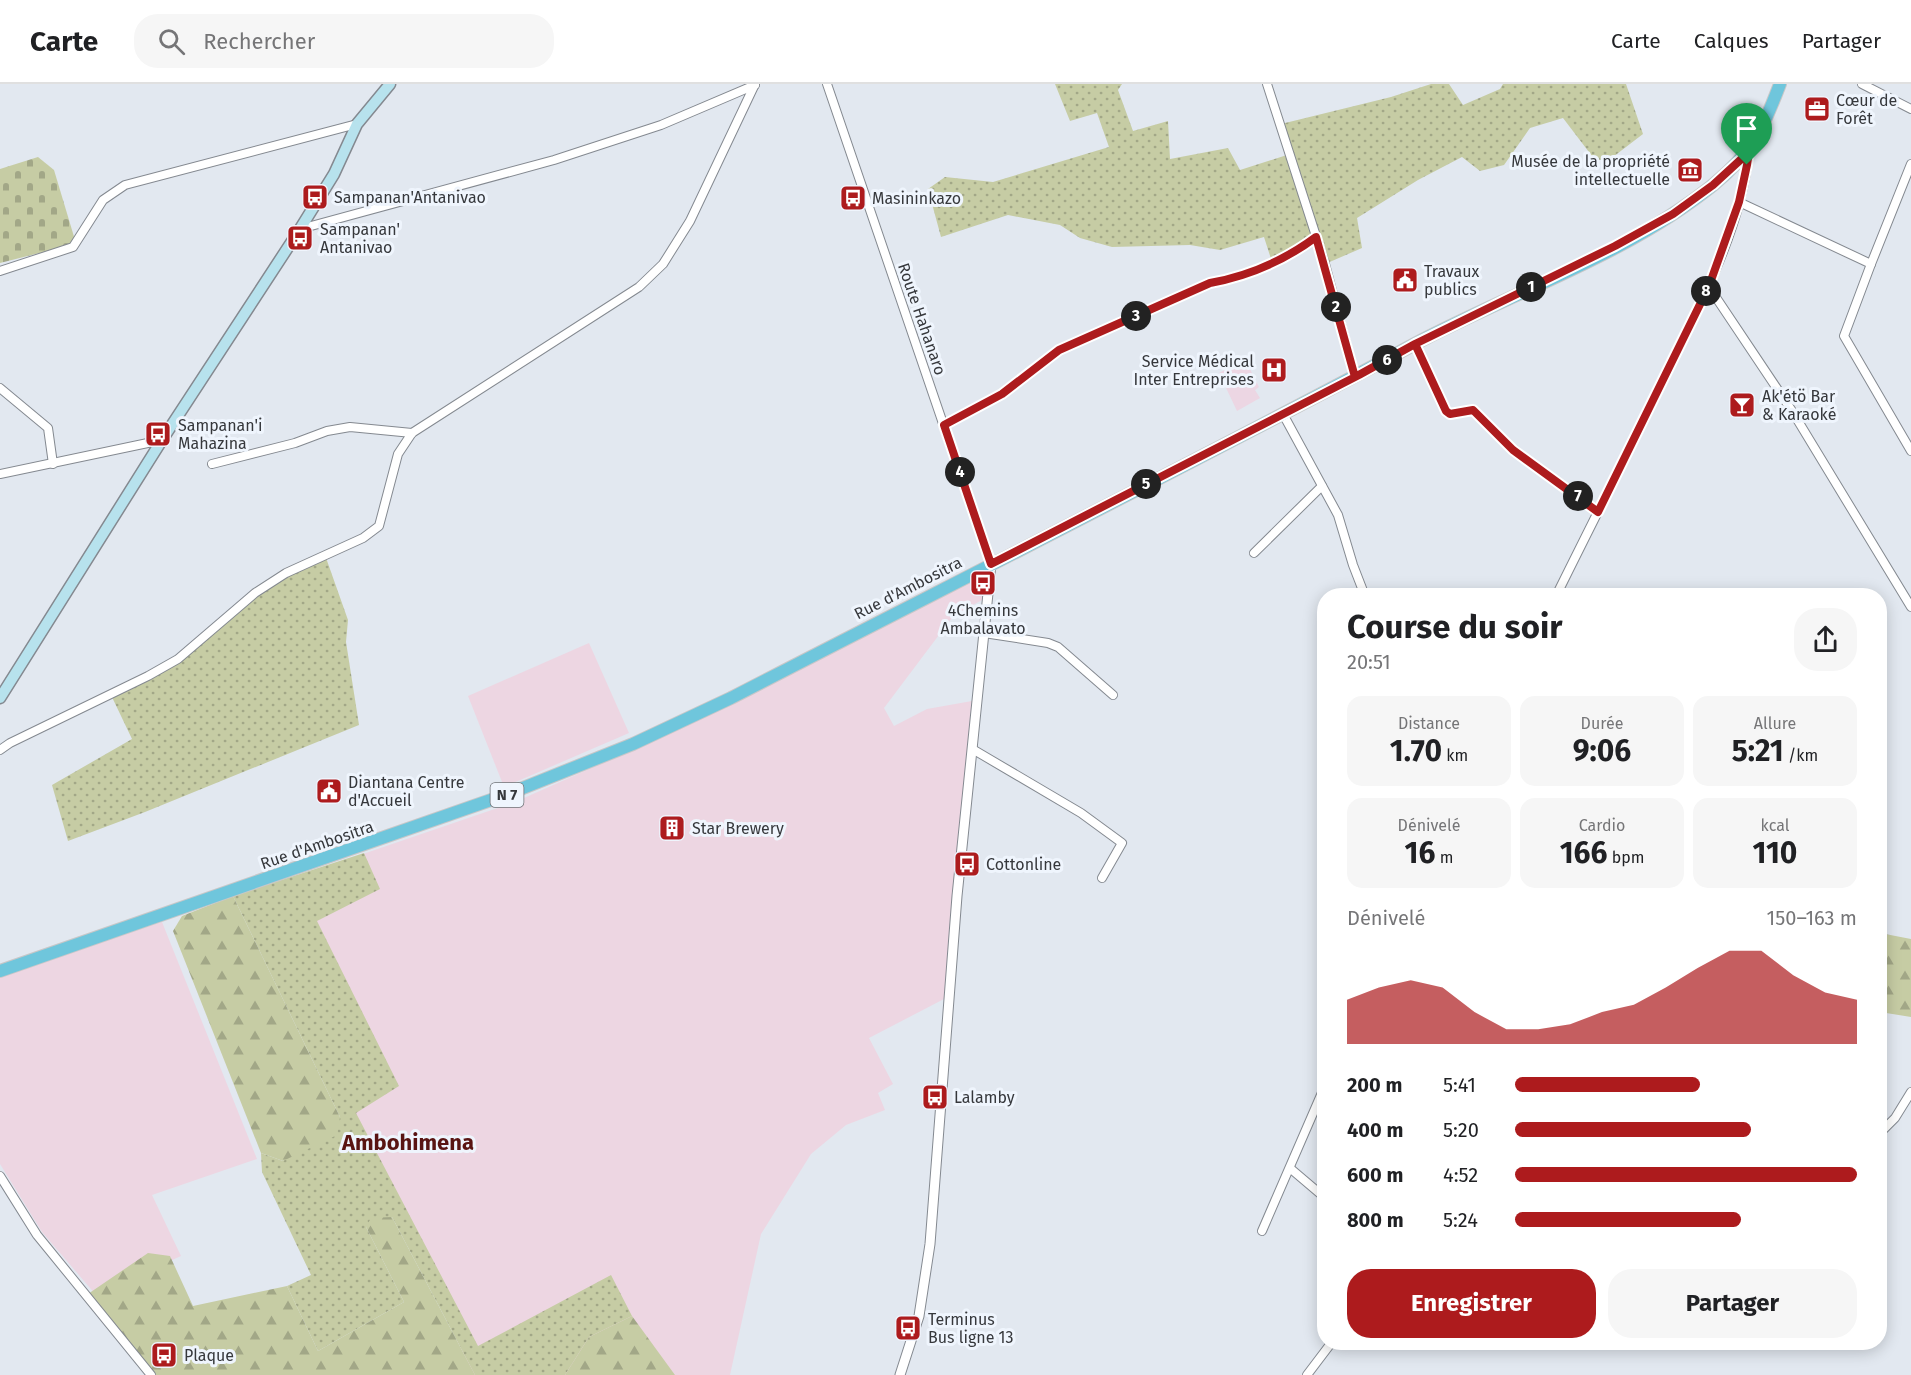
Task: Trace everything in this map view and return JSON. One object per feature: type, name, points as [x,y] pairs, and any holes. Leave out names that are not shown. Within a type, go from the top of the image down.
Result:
[{"type":"main road","points":[[0,698],[162,440],[300,230],[334,174],[357,124],[390,84]]},
{"type":"main road","name":"Rue d'Ambositra","points":[[0,971],[337,856],[571,769],[731,698],[1415,344],[1615,246],[1673,214],[1713,185],[1749,152],[1780,84]]},
{"type":"street","points":[[300,230],[554,160],[661,125],[755,84]]},
{"type":"street","points":[[0,750],[178,659],[255,593],[286,573],[363,538],[379,526],[398,454],[412,433],[639,287],[663,264],[690,221],[755,84]]},
{"type":"street","name":"Route Hahanaro","points":[[827,84],[991,564]]},
{"type":"street","points":[[1267,84],[1316,237],[1355,377]]},
{"type":"street","points":[[1862,84],[1911,109]]},
{"type":"street","points":[[0,271],[73,247],[103,200],[124,185],[357,124]]},
{"type":"street","points":[[1560,588],[1709,286],[1739,202],[1749,152]]},
{"type":"street","points":[[1911,164],[1844,336],[1911,451]]},
{"type":"street","points":[[1739,202],[1871,264]]},
{"type":"street","points":[[944,425],[1002,394],[1059,350],[1210,283],[1236,278],[1294,253],[1316,237]]},
{"type":"street","points":[[1709,286],[1792,411],[1911,607]]},
{"type":"street","points":[[1415,344],[1446,411],[1450,414],[1473,410],[1513,450],[1598,512]]},
{"type":"street","points":[[0,388],[48,428],[53,464]]},
{"type":"street","points":[[1283,414],[1344,527],[1353,565],[1362,588]]},
{"type":"street","points":[[212,464],[339,429],[372,428],[412,433]]},
{"type":"street","points":[[0,474],[162,440]]},
{"type":"street","points":[[1254,553],[1322,486]]},
{"type":"street","points":[[900,1375],[919,1316],[930,1244],[957,896],[974,750],[991,564]]},
{"type":"street","points":[[984,633],[1048,643],[1058,647],[1113,695]]},
{"type":"street","points":[[974,750],[1081,813],[1122,843],[1102,878]]},
{"type":"street","points":[[1887,1126],[1895,1118],[1911,1092]]},
{"type":"street","points":[[1262,1231],[1291,1168],[1306,1125],[1317,1102]]},
{"type":"street","points":[[1291,1168],[1317,1191]]},
{"type":"street","points":[[0,1176],[37,1235],[151,1375]]},
{"type":"street","points":[[1306,1375],[1326,1350]]},
{"type":"shaded area","points":[[1245,359],[1259,387],[1255,390],[1260,398],[1237,411],[1219,373]]},
{"type":"shaded area","points":[[969,581],[986,598],[954,615],[884,708],[894,726],[927,709],[972,701],[944,999],[869,1038],[893,1084],[878,1093],[885,1110],[846,1125],[811,1154],[761,1234],[730,1375],[474,1375],[240,896],[515,802],[686,726]]},
{"type":"shaded area","points":[[589,643],[629,733],[504,787],[468,696]]},
{"type":"shaded area","points":[[162,922],[257,1159],[152,1195],[181,1256],[96,1295],[42,1232],[0,1164],[0,976]]},
{"type":"green space","points":[[1055,84],[1122,84],[1118,90],[1133,131],[1168,121],[1170,159],[1228,148],[1240,170],[1290,154],[1281,124],[1391,97],[1431,84],[1449,84],[1463,105],[1500,89],[1503,84],[1626,84],[1643,134],[1609,160],[1595,160],[1563,118],[1530,128],[1504,165],[1480,171],[1462,157],[1418,180],[1357,218],[1362,248],[1325,264],[1316,237],[1272,262],[1264,237],[1220,250],[1190,245],[1112,247],[1080,238],[1060,225],[1008,215],[941,237],[928,189],[945,177],[993,182],[1109,147],[1097,113],[1070,121]]},
{"type":"green space","points":[[38,157],[54,170],[75,240],[67,246],[0,263],[0,169]]},
{"type":"green space","points":[[325,555],[348,620],[346,642],[359,725],[68,841],[52,785],[132,739],[111,695],[178,659],[255,593]]},
{"type":"green space","points":[[364,853],[380,889],[317,921],[399,1086],[356,1113],[478,1346],[611,1275],[632,1316],[589,1337],[565,1375],[475,1375],[392,1217],[366,1227],[404,1302],[318,1351],[287,1286],[311,1275],[262,1172],[261,1153],[283,1161],[340,1117],[233,896]]},
{"type":"green space","points":[[233,896],[340,1117],[337,1135],[283,1161],[261,1153],[173,931],[182,916]]},
{"type":"green space","points":[[1887,934],[1911,939],[1911,1017],[1887,1013]]},
{"type":"green space","points":[[392,1217],[475,1375],[151,1375],[85,1296],[148,1253],[170,1256],[193,1306],[287,1286],[318,1351],[404,1302],[366,1227],[371,1218]]},
{"type":"green space","points":[[632,1316],[675,1375],[565,1375],[589,1337]]},
{"type":"place","name":"Cœur de Forêt","points":[[1817,109]]},
{"type":"place","name":"Musée de la propriété intellectuelle","points":[[1690,170]]},
{"type":"place","name":"Sampanan'Antanivao","points":[[315,197]]},
{"type":"place","name":"Masininkazo","points":[[853,198]]},
{"type":"place","name":"Sampanan' Antanivao","points":[[300,238]]},
{"type":"place","name":"Travaux publics","points":[[1405,280]]},
{"type":"place","name":"Service Médical Inter Entreprises","points":[[1274,370]]},
{"type":"place","name":"Ak'étö Bar & Karaoké","points":[[1742,405]]},
{"type":"place","name":"Sampanan'i Mahazina","points":[[158,434]]},
{"type":"place","name":"4Chemins Ambalavato","points":[[983,583]]},
{"type":"place","name":"Diantana Centre d'Accueil","points":[[329,791]]},
{"type":"place","name":"Star Brewery","points":[[672,828]]},
{"type":"place","name":"Cottonline","points":[[967,864]]},
{"type":"place","name":"Lalamby","points":[[935,1097]]},
{"type":"place","name":"Terminus Bus ligne 13","points":[[908,1328]]},
{"type":"place","name":"Plaque","points":[[164,1355]]},
{"type":"district","name":"Ambohimena","points":[[408,1142]]},
{"type":"route","points":[[1747,165],[1739,202],[1709,286],[1598,512],[1569,488],[1513,450],[1473,410],[1450,414],[1446,411],[1415,344],[1359,375],[991,564],[944,425],[1002,394],[1059,350],[1210,283],[1236,278],[1294,253],[1316,237],[1355,377],[1415,344],[1615,246],[1673,214],[1713,185],[1749,152],[1747,165]]}]
